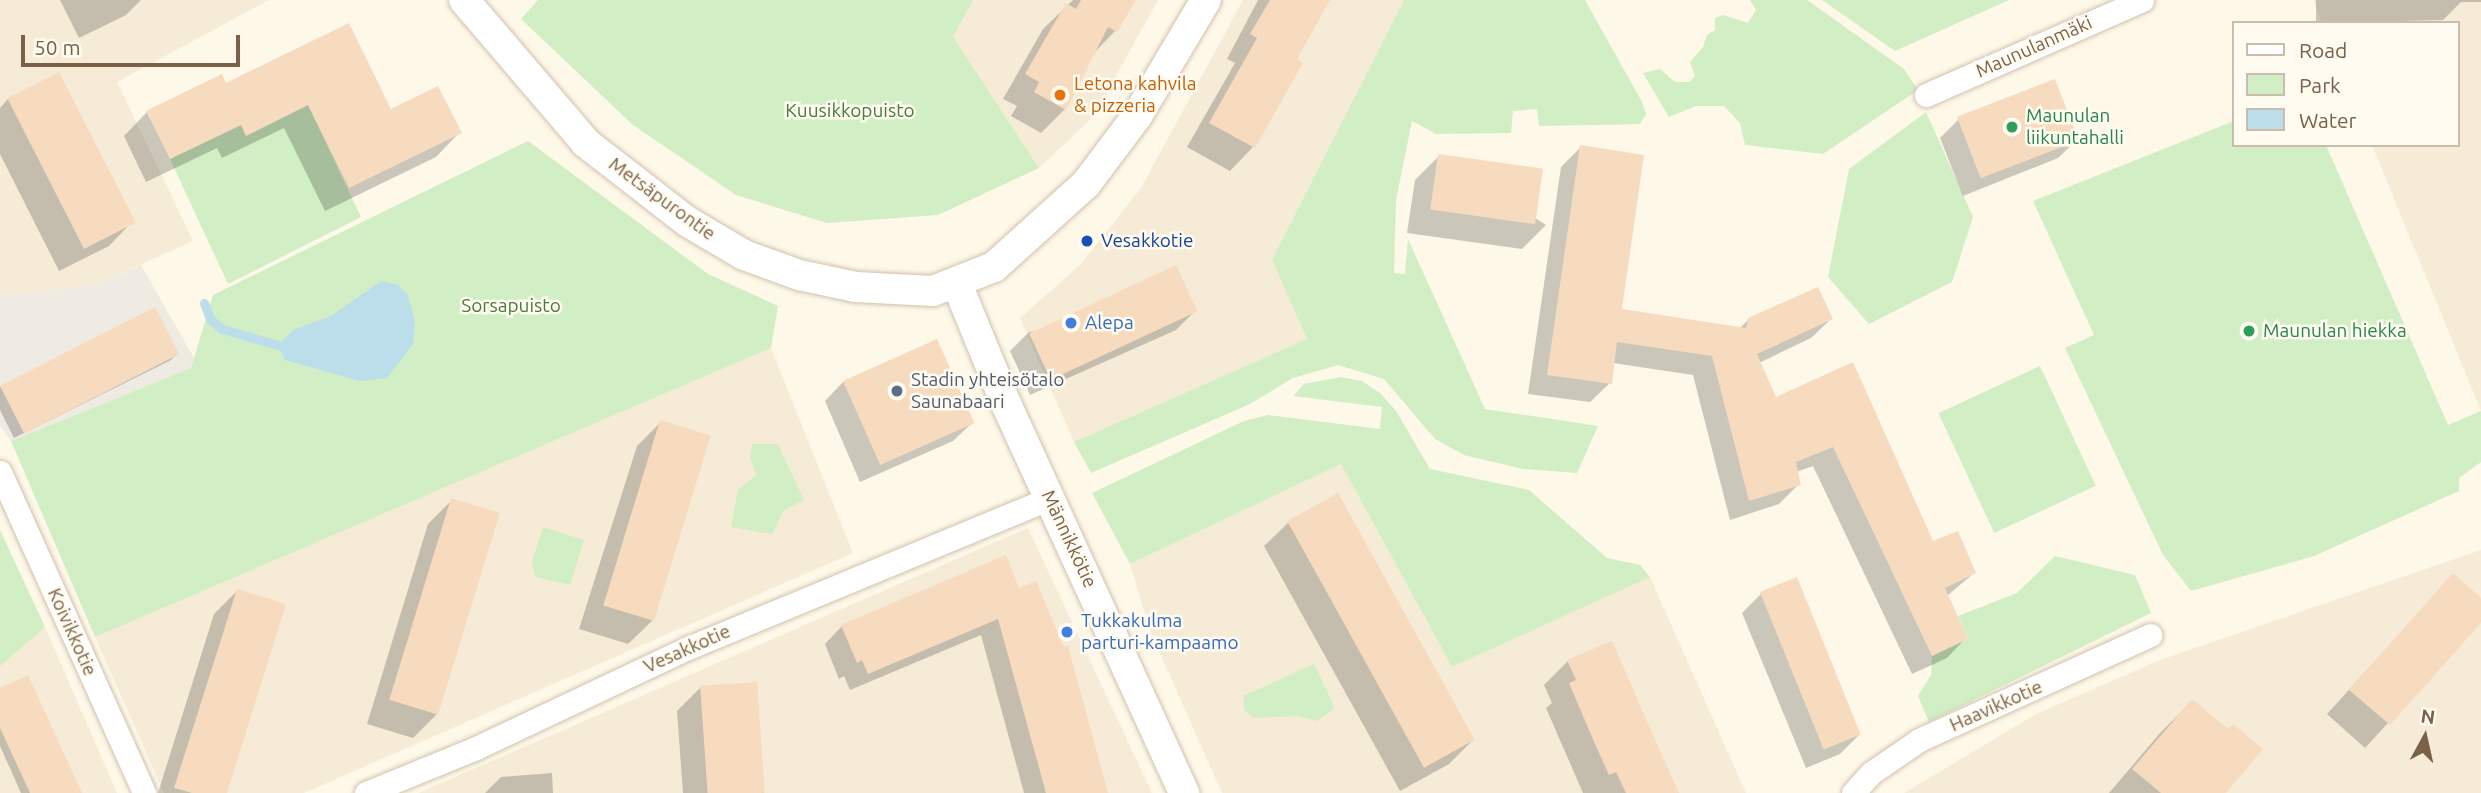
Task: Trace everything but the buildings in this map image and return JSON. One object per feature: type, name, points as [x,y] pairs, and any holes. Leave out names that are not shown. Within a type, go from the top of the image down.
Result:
[{"type":"street","name":"Metsäpurontie","points":[[464,0],[586,143],[688,222],[744,255],[799,275],[856,287],[933,291],[957,284],[994,267],[1086,184],[1137,116],[1206,0]]},
{"type":"street","name":"Maunulanmäki","points":[[1926,94],[2142,0]]},
{"type":"street","name":"Männikkötie","points":[[957,284],[1050,498],[1184,793]]},
{"type":"street","name":"Koivikkotie","points":[[0,472],[144,793]]},
{"type":"street","name":"Vesakkotie","points":[[366,793],[476,748],[710,638],[1050,498]]},
{"type":"street","name":"Haavikkotie","points":[[1853,793],[1871,773],[1919,740],[2150,635]]},
{"type":"shaded area","points":[[0,0],[269,0],[117,82],[193,241],[95,285],[0,296]]},
{"type":"shaded area","points":[[973,0],[1158,0],[1093,117],[1039,168],[952,37]]},
{"type":"shaded area","points":[[1243,0],[1404,0],[1272,260],[1307,339],[1074,442],[1020,318],[1081,264],[1141,188]]},
{"type":"shaded area","points":[[2313,0],[2481,0],[2481,411],[2373,147],[2460,147],[2460,21],[2321,21]]},
{"type":"shaded area","points":[[141,265],[194,358],[191,368],[11,441],[0,426],[0,296],[95,285]]},
{"type":"shaded area","points":[[771,348],[853,553],[304,793],[164,793],[95,637]]},
{"type":"shaded area","points":[[1341,464],[1452,667],[1650,577],[1746,793],[1222,793],[1150,631],[1130,564]]},
{"type":"shaded area","points":[[1028,528],[1152,793],[418,793]]},
{"type":"shaded area","points":[[2481,550],[2481,793],[1904,793],[2036,714],[2160,660]]},
{"type":"shaded area","points":[[45,627],[117,793],[0,793],[0,651]]},
{"type":"green space","name":"Kuusikkopuisto","points":[[538,0],[973,0],[953,37],[1039,168],[938,215],[827,223],[736,195],[633,125],[521,19]]},
{"type":"green space","points":[[1404,0],[1585,0],[1642,102],[1646,114],[1640,124],[1539,126],[1537,109],[1513,111],[1511,133],[1436,134],[1412,121],[1396,200],[1394,273],[1405,274],[1408,239],[1485,409],[1598,426],[1577,473],[1523,469],[1464,455],[1435,439],[1384,379],[1338,365],[1293,378],[1250,404],[1091,473],[1074,442],[1307,339],[1272,260]]},
{"type":"green space","points":[[1750,0],[1807,0],[1904,69],[1918,90],[1823,154],[1745,145],[1740,123],[1724,106],[1696,106],[1669,117],[1643,73],[1660,69],[1675,82],[1689,82],[1695,76],[1690,62],[1703,47],[1707,35],[1715,30],[1715,18],[1723,15],[1748,23],[1756,10]]},
{"type":"green space","points":[[1822,0],[2009,0],[1895,51]]},
{"type":"green space","points":[[308,105],[361,217],[228,284],[170,159],[241,125],[247,135]]},
{"type":"green space","points":[[1926,112],[1973,217],[1952,282],[1869,324],[1828,277],[1849,169]]},
{"type":"green space","name":"Maunulan hiekka","points":[[2232,122],[2232,147],[2327,147],[2448,425],[2481,411],[2481,462],[2459,478],[2459,491],[2314,556],[2191,591],[2163,555],[2065,348],[2094,335],[2033,201]]},
{"type":"green space","name":"Sorsapuisto","points":[[528,141],[708,274],[778,306],[771,348],[95,637],[11,441],[191,368],[213,295]]},
{"type":"green space","points":[[2040,366],[2096,486],[1994,533],[1938,413]]},
{"type":"green space","points":[[1341,377],[1362,381],[1380,393],[1396,411],[1430,469],[1529,490],[1607,558],[1640,565],[1650,577],[1452,667],[1341,464],[1130,564],[1092,493],[1244,421],[1268,415],[1380,429],[1382,407],[1293,396],[1304,384]]},
{"type":"green space","points":[[752,444],[778,444],[804,500],[784,510],[772,534],[731,527],[738,490],[756,475],[750,458]]},
{"type":"green space","points":[[543,527],[584,540],[570,585],[535,577],[532,562]]},
{"type":"green space","points":[[0,530],[45,627],[0,666]]},
{"type":"green space","points":[[2055,556],[2135,575],[2151,613],[1929,722],[1918,696],[1931,675],[1932,656],[1968,638],[1958,616],[2017,593]]},
{"type":"green space","points":[[1314,664],[1335,708],[1317,721],[1298,716],[1253,718],[1244,709],[1243,696]]},
{"type":"water","points":[[381,281],[398,285],[407,294],[415,320],[413,344],[387,378],[360,381],[285,360],[278,345],[293,330],[331,316]]},
{"type":"waterway","points":[[204,303],[210,319],[222,329],[278,345]]},
{"type":"place","name":"Letona kahvila & pizzeria","points":[[1060,95]]},
{"type":"place","name":"Maunulan liikuntahalli","points":[[2012,127]]},
{"type":"place","name":"Vesakkotie","points":[[1087,241]]},
{"type":"place","name":"Alepa","points":[[1071,323]]},
{"type":"place","name":"Maunulan hiekka","points":[[2249,331]]},
{"type":"place","name":"Stadin yhteisötalo Saunabaari","points":[[897,391]]},
{"type":"place","name":"Tukkakulma parturi-kampaamo","points":[[1067,632]]}]
